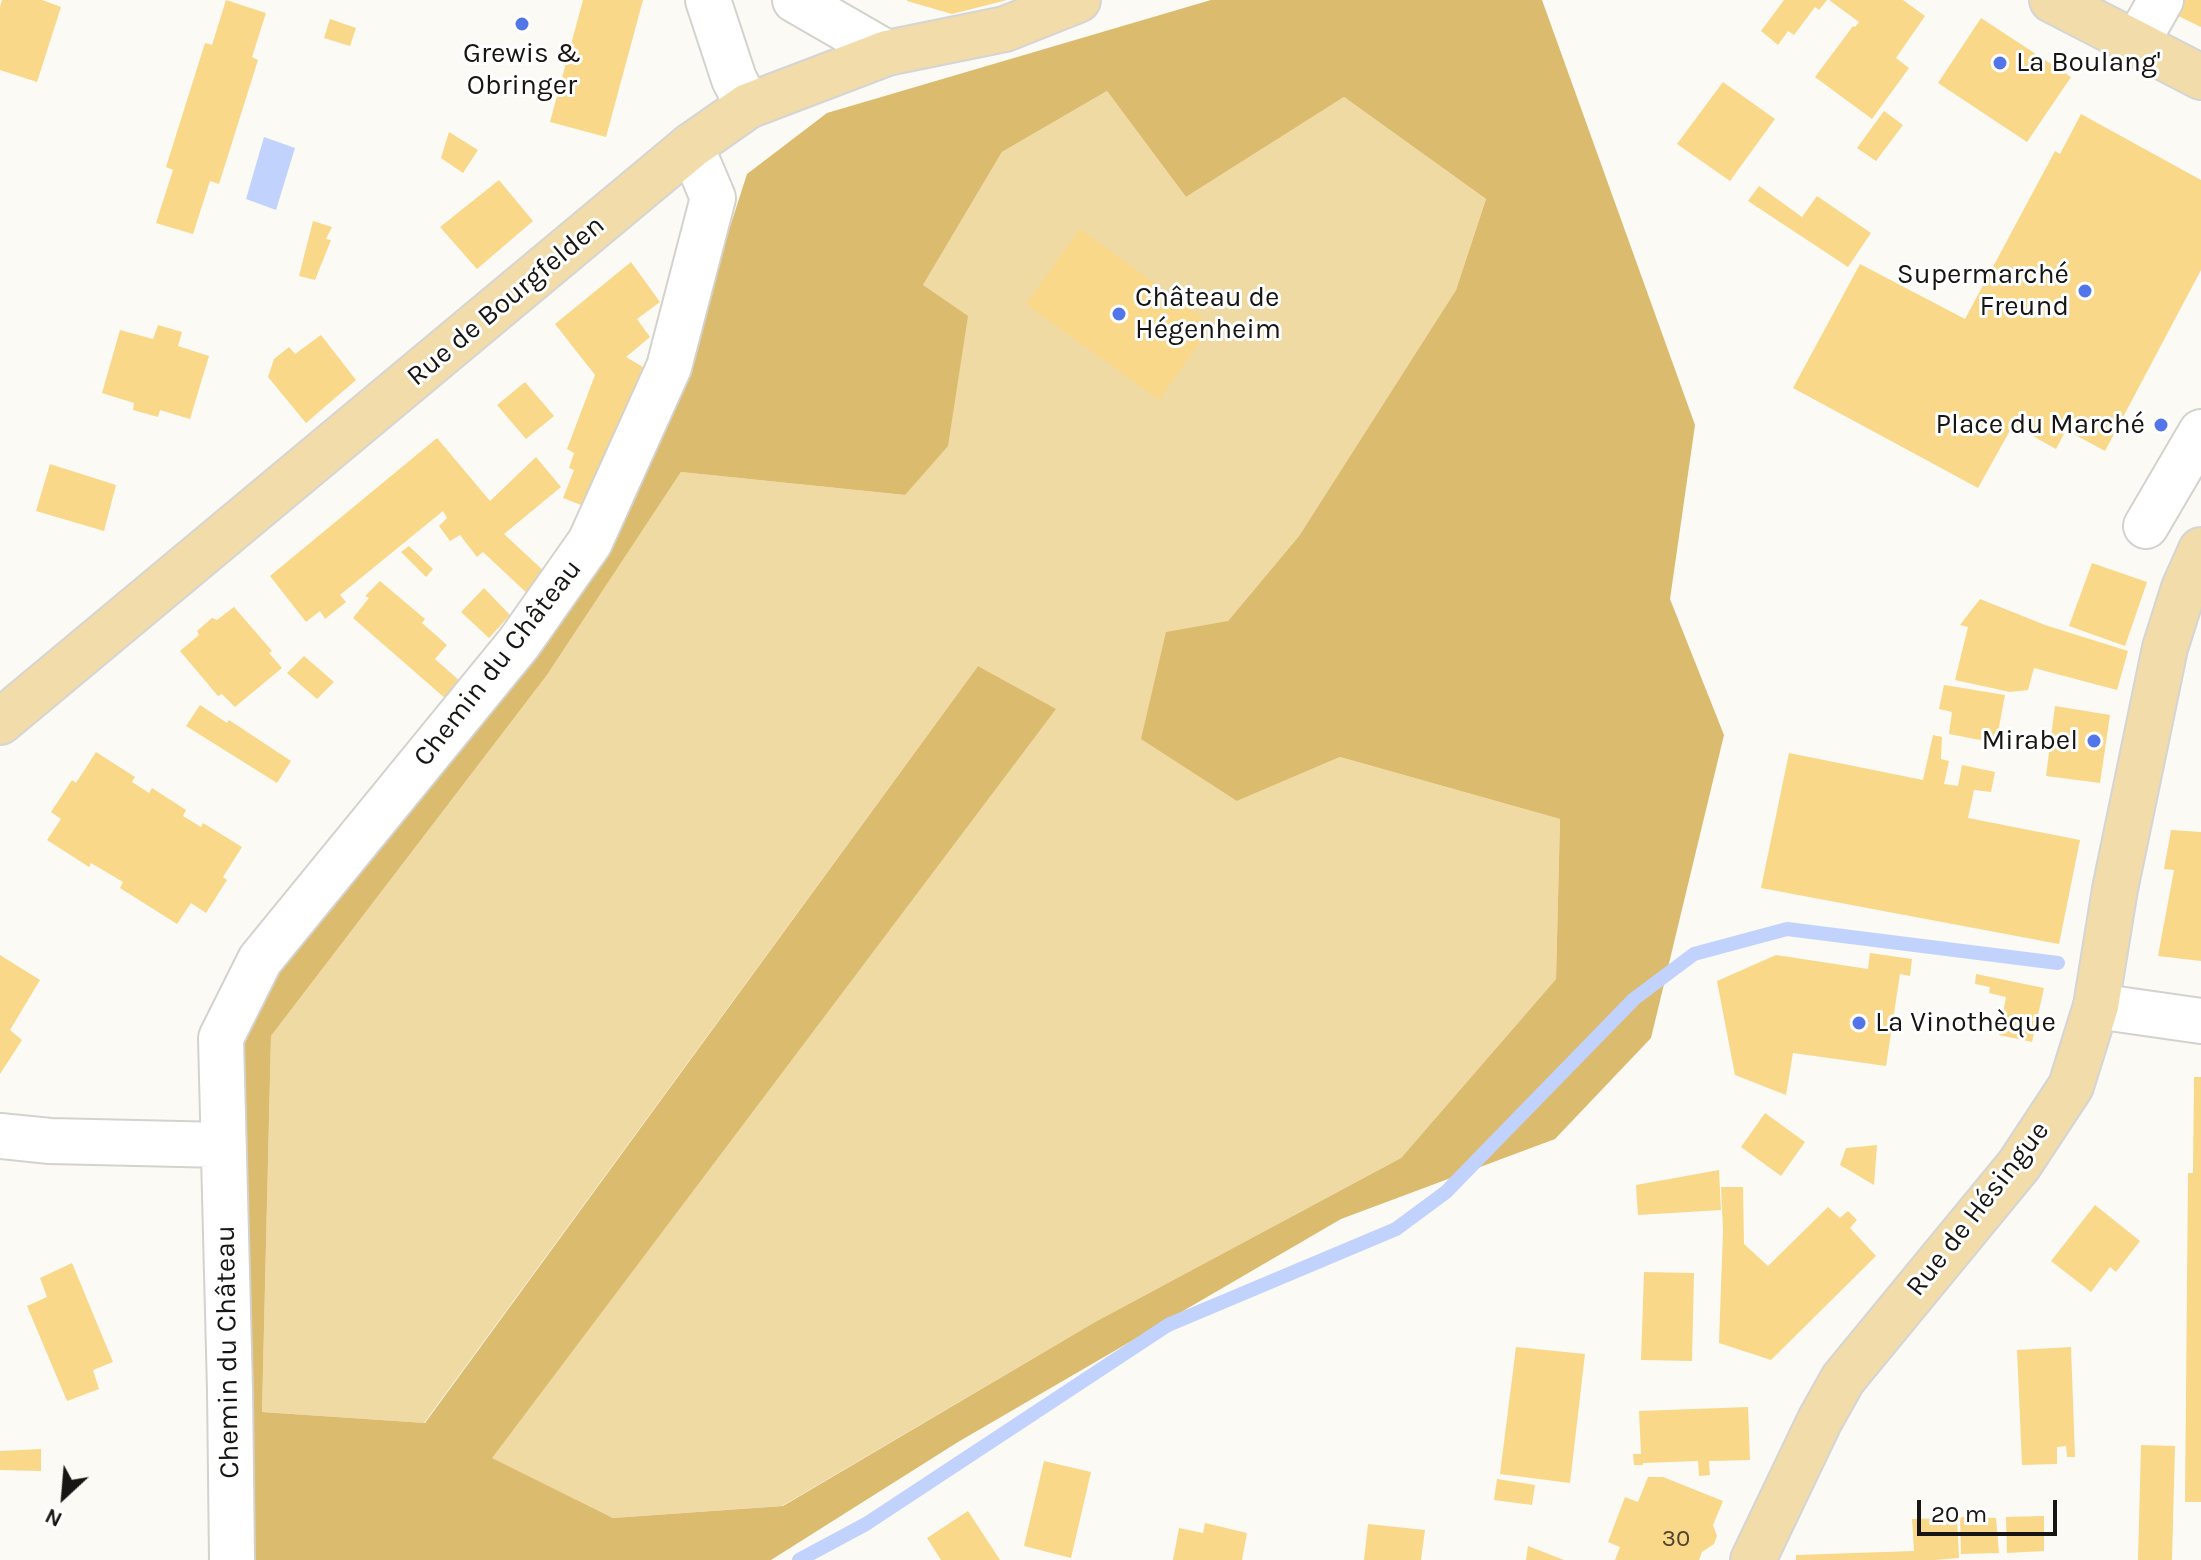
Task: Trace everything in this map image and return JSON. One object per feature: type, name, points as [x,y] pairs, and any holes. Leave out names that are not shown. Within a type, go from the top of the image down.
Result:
[{"type":"main road","name":"Rue de Bourgfelden","points":[[0,722],[691,146],[748,106],[887,53],[1005,29],[1078,0]]},
{"type":"main road","points":[[2052,0],[2201,77]]},
{"type":"main road","name":"Rue de Hésingue","points":[[1753,1560],[1843,1379],[2019,1165],[2071,1086],[2096,1006],[2120,861],[2165,648],[2184,588],[2201,550]]},
{"type":"street","points":[[708,0],[734,79],[748,106]]},
{"type":"street","points":[[795,0],[887,53]]},
{"type":"street","points":[[2136,44],[2161,0]]},
{"type":"street","name":"Chemin du Château","points":[[232,1560],[221,1038],[260,960],[519,643],[590,542],[669,367],[713,198],[691,146]]},
{"type":"street","points":[[2146,526],[2201,432]]},
{"type":"street","points":[[2096,1006],[2201,1021]]},
{"type":"street","points":[[0,1136],[50,1141],[223,1145]]},
{"type":"shaded area","points":[[1211,0],[1542,0],[1695,425],[1670,599],[1724,735],[1651,1038],[1555,1139],[1341,1219],[958,1442],[771,1560],[249,1560],[235,1053],[252,998],[664,432],[747,174],[827,113]],"holes":[[[1107,91],[1186,197],[1344,97],[1486,199],[1456,290],[1299,536],[1228,621],[1166,632],[1141,739],[1237,801],[1340,757],[1560,819],[1556,979],[1401,1158],[1095,1322],[783,1506],[613,1518],[492,1458],[1056,709],[978,666],[425,1423],[262,1412],[271,1036],[547,675],[681,472],[905,495],[948,446],[968,316],[923,285],[1002,152]]]},
{"type":"shaded area","points":[[1107,91],[1186,197],[1344,97],[1486,199],[1456,290],[1299,536],[1228,621],[1237,801],[1340,757],[1560,819],[1556,979],[1401,1158],[1095,1322],[782,1506],[613,1518],[491,1458],[1055,709],[978,666],[424,1423],[262,1412],[271,1036],[547,675],[681,472],[905,495],[923,285],[1002,152]]},
{"type":"water","points":[[264,137],[295,148],[276,210],[246,199]]},
{"type":"building","points":[[2,0],[42,0],[61,7],[37,82],[0,70]]},
{"type":"building","points":[[226,0],[266,13],[252,57],[258,60],[219,184],[210,181],[193,234],[156,223],[173,170],[166,167],[205,43],[212,45]]},
{"type":"building","points":[[583,0],[643,0],[606,137],[550,122]]},
{"type":"building","points":[[907,0],[1007,0],[952,14],[907,1]]},
{"type":"building","points":[[1784,0],[1827,0],[1819,10],[1815,7],[1794,35],[1788,31],[1778,45],[1761,31]]},
{"type":"building","points":[[1829,0],[1903,0],[1925,16],[1896,58],[1909,68],[1872,119],[1815,77],[1859,22]]},
{"type":"building","points":[[2181,0],[2201,0],[2201,27],[2174,14]]},
{"type":"building","points":[[1981,18],[2071,77],[2027,142],[1938,83]]},
{"type":"building","points":[[330,19],[356,28],[350,46],[324,38]]},
{"type":"building","points":[[1723,82],[1775,119],[1730,181],[1677,144]]},
{"type":"building","points":[[1884,111],[1903,125],[1876,161],[1857,148]]},
{"type":"building","name":"Supermarché Freund","points":[[2081,114],[2201,180],[2201,270],[2105,451],[2066,430],[2056,449],[2013,425],[1978,488],[1793,388],[1860,264],[1965,319],[2055,151],[2060,154]]},
{"type":"building","points":[[449,132],[478,150],[463,173],[441,158]]},
{"type":"building","points":[[499,180],[533,221],[477,269],[440,227]]},
{"type":"building","points":[[1759,186],[1802,217],[1817,196],[1871,233],[1848,267],[1748,201]]},
{"type":"building","points":[[313,221],[332,227],[326,239],[331,240],[315,280],[299,276]]},
{"type":"building","name":"Château de Hégenheim","points":[[1080,229],[1212,325],[1159,400],[1026,304]]},
{"type":"building","points":[[631,262],[660,302],[637,319],[650,337],[626,357],[643,367],[584,506],[563,498],[574,470],[569,468],[574,453],[567,449],[595,375],[555,324]]},
{"type":"building","points":[[158,325],[182,332],[178,346],[209,356],[190,419],[160,410],[158,417],[133,410],[134,403],[102,393],[120,330],[153,339]]},
{"type":"building","points":[[321,335],[356,380],[306,423],[268,377],[274,359],[289,347],[295,354]]},
{"type":"building","points":[[525,382],[554,416],[526,439],[497,405]]},
{"type":"building","points":[[437,438],[490,501],[536,457],[561,487],[504,534],[546,573],[531,597],[483,552],[477,557],[460,535],[450,541],[439,526],[447,518],[443,511],[340,595],[346,602],[325,619],[320,611],[306,622],[270,576]]},
{"type":"building","points":[[50,464],[116,485],[104,531],[36,511]]},
{"type":"building","points":[[409,546],[433,569],[426,577],[401,552]]},
{"type":"building","points":[[2092,563],[2147,582],[2125,646],[2069,626]]},
{"type":"building","points":[[380,581],[425,619],[422,623],[447,645],[435,659],[461,682],[446,699],[353,618],[369,598],[365,596]]},
{"type":"building","points":[[484,588],[510,615],[489,638],[461,612]]},
{"type":"building","points":[[1980,599],[2045,625],[2128,651],[2117,690],[2034,668],[2028,690],[2010,692],[1955,680],[1968,627],[1960,625]]},
{"type":"building","points":[[234,607],[272,651],[269,653],[282,668],[235,707],[222,694],[218,696],[180,651],[199,635],[197,631],[212,618],[217,620]]},
{"type":"building","points":[[304,656],[334,682],[317,699],[287,673]]},
{"type":"building","points":[[1944,685],[2005,695],[1996,743],[1949,734],[1952,712],[1939,709]]},
{"type":"building","points":[[200,705],[227,723],[229,720],[291,761],[277,783],[186,726]]},
{"type":"building","points":[[2055,706],[2110,715],[2100,783],[2046,776]]},
{"type":"building","points":[[1933,735],[1942,737],[1941,759],[1949,761],[1944,784],[1958,786],[1962,765],[1995,772],[1991,792],[1974,790],[1968,818],[2080,840],[2059,944],[1761,888],[1789,753],[1923,780]]},
{"type":"building","points":[[96,752],[135,777],[132,782],[149,793],[152,788],[186,810],[183,816],[201,827],[203,823],[242,847],[223,877],[227,880],[206,913],[191,903],[177,924],[120,888],[123,882],[91,863],[89,867],[47,840],[61,819],[51,812],[72,780],[76,783]]},
{"type":"building","points":[[2171,830],[2201,832],[2201,961],[2158,956],[2174,870],[2164,869]]},
{"type":"building","points":[[1870,953],[1912,959],[1910,976],[1900,974],[1886,1066],[1793,1053],[1786,1095],[1735,1075],[1717,981],[1776,955],[1868,969]]},
{"type":"building","points":[[0,955],[40,980],[10,1030],[22,1040],[0,1074]]},
{"type":"building","points":[[1976,974],[2044,988],[2032,1042],[1999,1035],[2006,997],[1989,993],[1990,987],[1975,984]]},
{"type":"building","points":[[2194,1077],[2201,1077],[2201,1502],[2185,1502],[2188,1173],[2193,1173]]},
{"type":"building","points":[[1765,1113],[1805,1142],[1781,1176],[1741,1147]]},
{"type":"building","points":[[1877,1145],[1874,1185],[1840,1165],[1846,1148]]},
{"type":"building","points":[[1719,1170],[1721,1210],[1638,1215],[1636,1185]]},
{"type":"building","points":[[1721,1187],[1743,1187],[1744,1244],[1768,1266],[1828,1207],[1840,1218],[1848,1211],[1857,1220],[1850,1228],[1876,1256],[1771,1360],[1719,1343],[1723,1230]]},
{"type":"building","points":[[2095,1205],[2140,1241],[2116,1272],[2110,1267],[2091,1292],[2051,1261]]},
{"type":"building","points":[[72,1263],[113,1362],[93,1370],[99,1389],[67,1401],[27,1306],[47,1297],[40,1278]]},
{"type":"building","points":[[1644,1272],[1694,1273],[1692,1361],[1641,1360]]},
{"type":"building","points":[[1516,1347],[1585,1354],[1570,1483],[1500,1474]]},
{"type":"building","points":[[2071,1347],[2075,1457],[2067,1457],[2066,1446],[2057,1447],[2057,1464],[2022,1465],[2017,1350]]},
{"type":"building","points":[[1748,1407],[1750,1460],[1709,1461],[1710,1475],[1699,1476],[1698,1461],[1634,1465],[1633,1454],[1641,1454],[1639,1411]]},
{"type":"building","points":[[2141,1445],[2175,1446],[2172,1560],[2138,1560]]},
{"type":"building","points":[[41,1449],[41,1471],[0,1470],[0,1451]]},
{"type":"building","points":[[1044,1461],[1091,1472],[1071,1558],[1024,1546]]},
{"type":"building","points":[[1648,1477],[1663,1477],[1723,1501],[1713,1525],[1717,1536],[1714,1544],[1702,1552],[1699,1560],[1615,1560],[1620,1547],[1608,1542],[1625,1497],[1638,1502]]},
{"type":"building","points":[[1497,1479],[1535,1485],[1532,1505],[1494,1500]]},
{"type":"building","points":[[968,1511],[1000,1560],[941,1560],[927,1538]]},
{"type":"building","points":[[2044,1516],[2044,1551],[2007,1553],[2006,1517]]},
{"type":"building","points":[[1960,1517],[1996,1518],[1999,1553],[1961,1554]]},
{"type":"building","points":[[1957,1518],[1959,1558],[1796,1560],[1796,1555],[1914,1551],[1912,1519]]},
{"type":"building","points":[[1205,1523],[1247,1533],[1242,1560],[1173,1560],[1179,1528],[1203,1533]]},
{"type":"building","points":[[1368,1524],[1425,1530],[1421,1560],[1364,1560]]},
{"type":"building","points":[[1528,1546],[1564,1560],[1526,1560]]},
{"type":"waterway","points":[[799,1560],[866,1524],[1168,1325],[1396,1229],[1446,1192],[1634,999],[1694,954],[1787,929],[2058,963]]},
{"type":"place","name":"Grewis & Obringer","points":[[522,24]]},
{"type":"place","name":"La Boulang'","points":[[2000,63]]},
{"type":"place","name":"Supermarché Freund","points":[[2085,291]]},
{"type":"place","name":"Château de Hégenheim","points":[[1119,314]]},
{"type":"place","name":"Place du Marché","points":[[2161,425]]},
{"type":"place","name":"Mirabel","points":[[2094,741]]},
{"type":"place","name":"La Vinothèque","points":[[1859,1023]]}]
